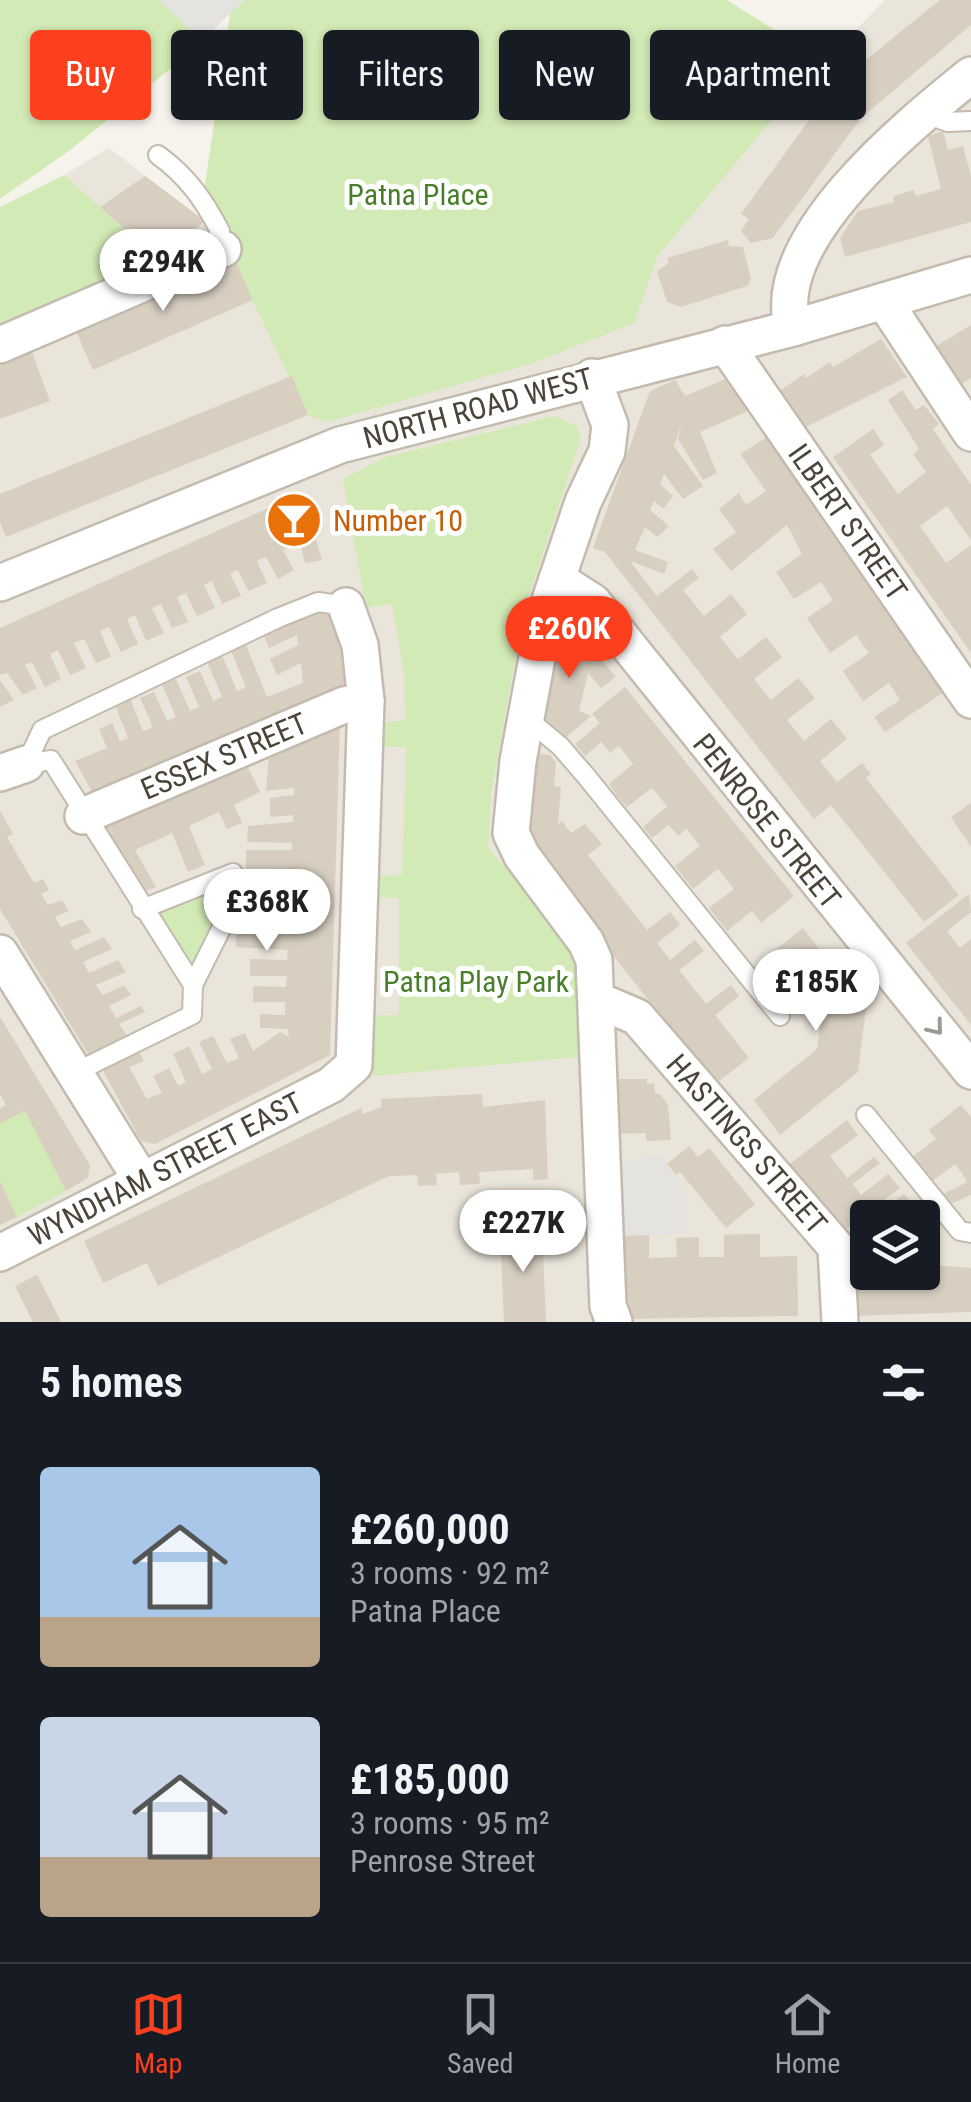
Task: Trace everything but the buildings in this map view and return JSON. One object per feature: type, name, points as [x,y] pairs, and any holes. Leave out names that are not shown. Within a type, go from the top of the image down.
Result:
[{"type":"street","points":[[793,328],[787,308],[790,284],[802,255],[863,173],[923,113],[971,75]]},
{"type":"street","points":[[0,344],[216,252]]},
{"type":"street","name":"NORTH ROAD WEST","points":[[2,577],[340,445],[793,328],[971,275]]},
{"type":"street","points":[[884,301],[971,432]]},
{"type":"street","name":"ILBERT STREET","points":[[725,344],[971,700]]},
{"type":"street","points":[[592,377],[610,426],[606,451],[583,502],[557,578],[525,717],[512,820],[514,843],[586,942],[594,960],[608,1306],[614,1322]]},
{"type":"street","name":"PENROSE STREET","points":[[557,578],[593,602],[971,1071]]},
{"type":"street","points":[[346,606],[360,645],[366,702]]},
{"type":"street","name":"ESSEX STREET","points":[[84,816],[344,705],[366,702]]},
{"type":"street","name":"WYNDHAM STREET EAST","points":[[0,1253],[330,1086],[354,1065],[366,702]]},
{"type":"street","points":[[0,952],[142,1181]]},
{"type":"street","name":"HASTINGS STREET","points":[[597,1000],[637,1017],[836,1247],[840,1322]]},
{"type":"lane","points":[[923,113],[936,120],[971,122]]},
{"type":"lane","points":[[158,155],[180,172],[203,199],[220,231],[216,252]]},
{"type":"lane","points":[[13,769],[42,730],[278,618],[318,602],[346,606]]},
{"type":"lane","points":[[525,717],[560,746],[586,776],[780,1016]]},
{"type":"lane","points":[[13,769],[50,760],[192,985]]},
{"type":"lane","points":[[76,1072],[192,1015],[192,985],[228,915],[233,873],[142,909]]},
{"type":"lane","points":[[866,1115],[960,1231],[971,1234]]},
{"type":"shaded area","points":[[159,0],[244,0],[213,30],[190,30]]},
{"type":"shaded area","points":[[885,0],[971,0],[971,1322],[0,1322],[0,323],[158,259],[64,175],[109,148],[205,221],[633,323],[657,257],[769,120],[866,120],[866,30],[856,30]]},
{"type":"shaded area","points":[[662,1158],[683,1190],[684,1234],[622,1236],[621,1160]]},
{"type":"green space","points":[[0,0],[161,0],[193,30],[171,30],[171,68],[151,85],[151,30],[30,30],[30,120],[107,120],[0,199]]},
{"type":"green space","name":"Patna Place","points":[[244,0],[727,0],[774,30],[650,30],[650,120],[772,120],[657,257],[634,323],[533,363],[328,422],[308,415],[203,199],[214,120],[303,120],[303,30],[228,30],[230,13]]},
{"type":"green space","points":[[64,175],[159,259],[0,323],[0,207]]},
{"type":"green space","name":"Patna Play Park","points":[[555,416],[577,426],[581,439],[524,610],[491,794],[488,848],[574,946],[579,1057],[373,1076],[371,1016],[399,1015],[399,898],[375,897],[376,876],[402,875],[406,747],[382,747],[382,722],[405,721],[404,672],[392,604],[366,608],[343,479],[386,457]]},
{"type":"green space","points":[[227,882],[222,910],[192,971],[154,911]]},
{"type":"green space","points":[[25,1111],[66,1191],[17,1217],[0,1181],[0,1123]]},
{"type":"place","name":"Number 10","points":[[294,520]]}]
